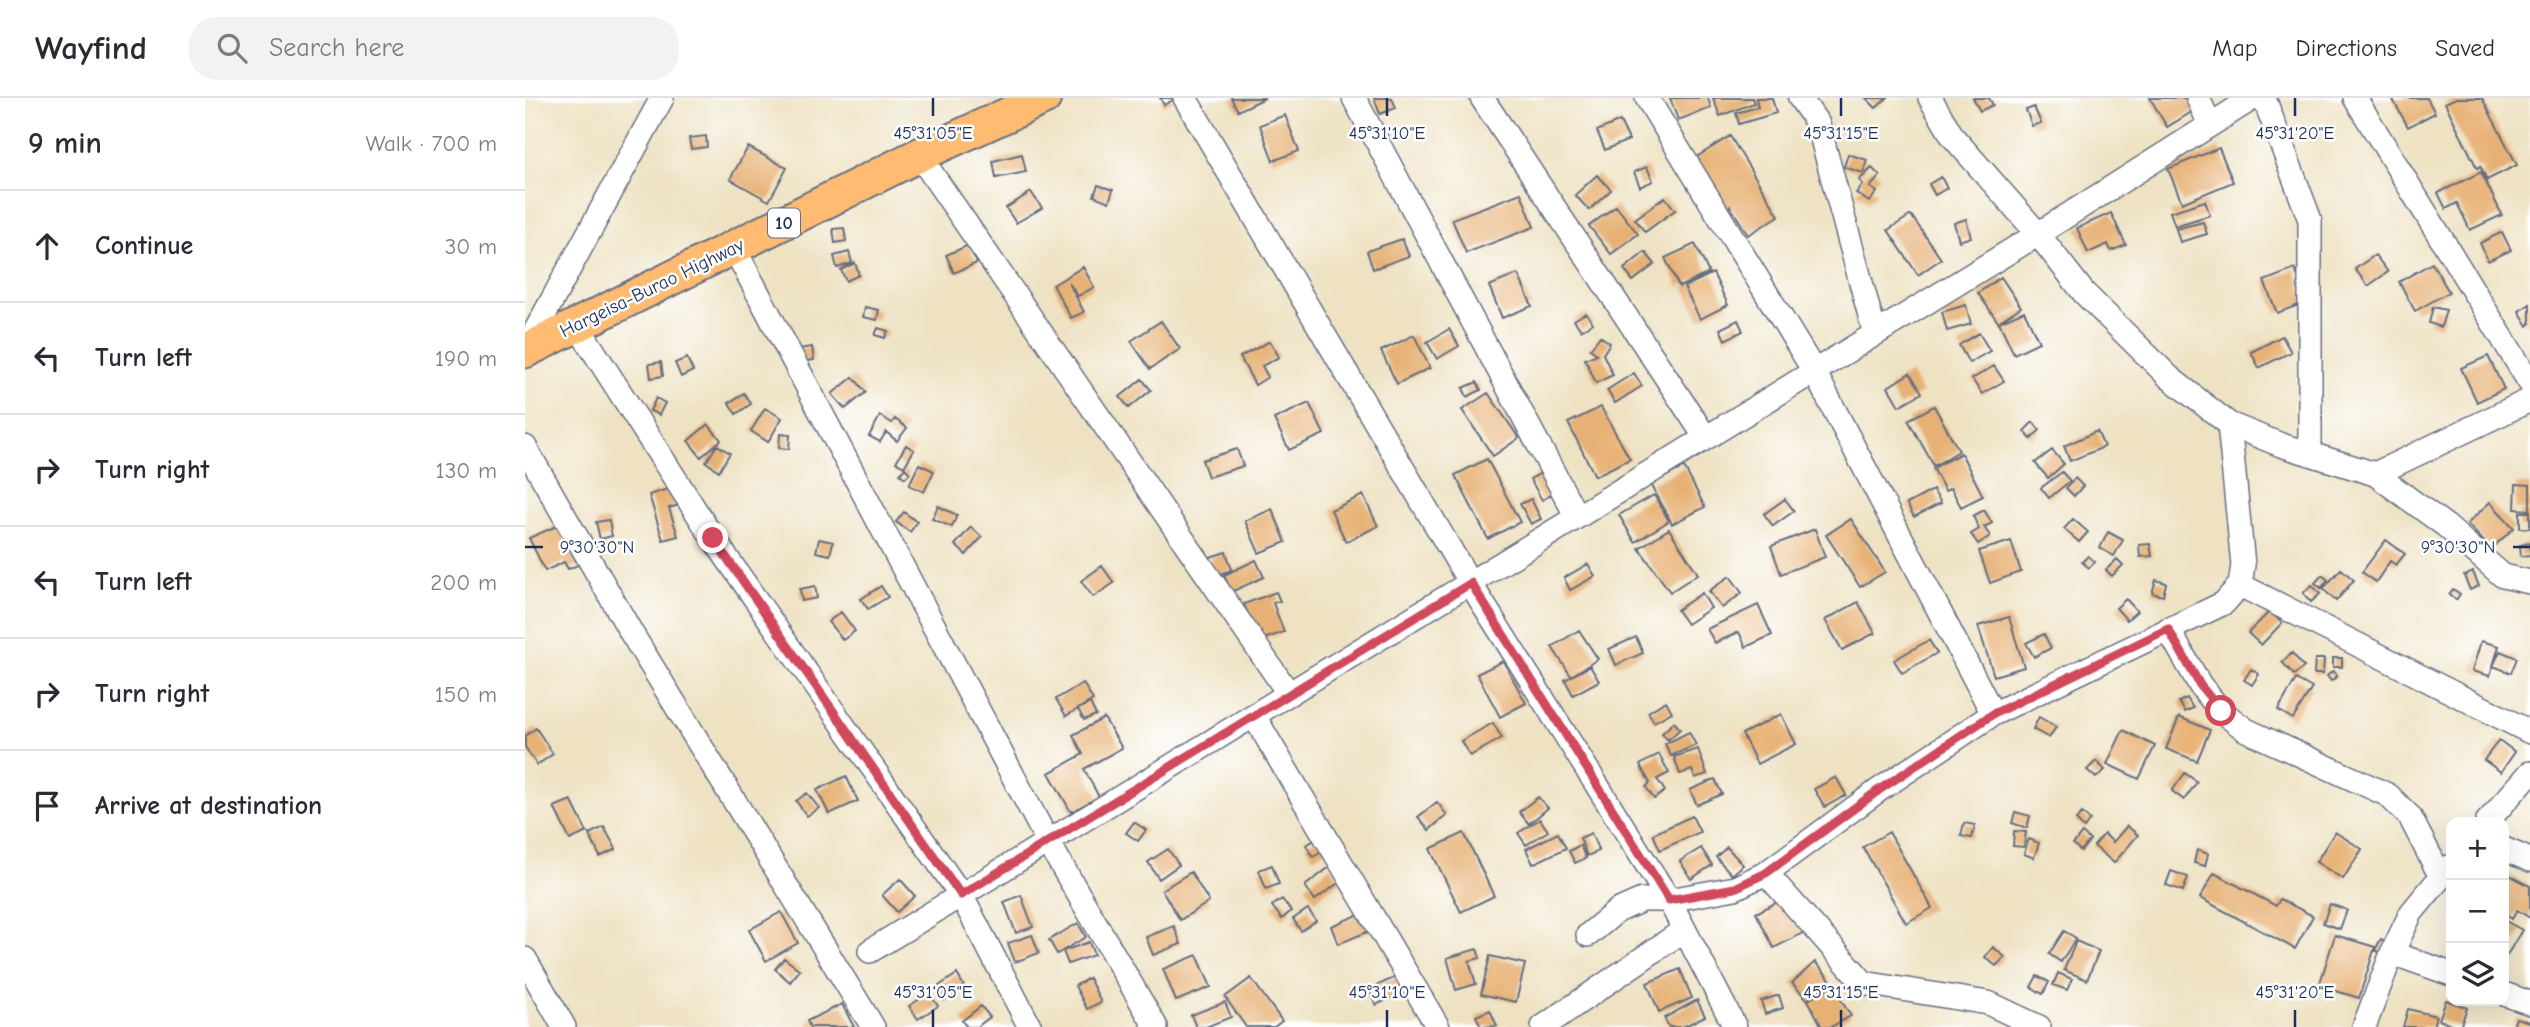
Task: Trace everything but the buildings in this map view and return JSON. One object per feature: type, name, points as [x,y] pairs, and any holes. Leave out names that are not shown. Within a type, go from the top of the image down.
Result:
[{"type":"highway","name":"Hargeisa-Burao Highway","points":[[525,351],[919,155],[1044,98]]},
{"type":"street","points":[[525,351],[662,98]]},
{"type":"street","points":[[1185,98],[1471,583],[1669,900],[1735,1027]]},
{"type":"street","points":[[1354,98],[1577,517]]},
{"type":"street","points":[[1482,98],[1706,438]]},
{"type":"street","points":[[1647,98],[1814,371],[1993,714]]},
{"type":"street","points":[[1800,98],[1818,124],[1875,334]]},
{"type":"street","points":[[1930,98],[1953,137],[2038,234],[2084,293],[2170,378],[2229,424],[2310,454],[2375,474],[2446,526],[2503,576],[2530,582]]},
{"type":"street","points":[[2198,98],[2210,125]]},
{"type":"street","points":[[870,951],[2038,234],[2253,98]]},
{"type":"street","points":[[2264,98],[2310,220],[2310,454]]},
{"type":"street","points":[[2355,98],[2530,383]]},
{"type":"street","points":[[919,155],[1289,694]]},
{"type":"street","points":[[734,248],[1048,842],[1156,1027]]},
{"type":"street","points":[[577,325],[713,538],[961,895],[1030,1027]]},
{"type":"street","points":[[2375,474],[2530,400]]},
{"type":"street","points":[[1588,935],[1617,911],[1642,900],[1669,900],[1735,888],[1766,873],[1879,790],[1993,714],[2224,603],[2240,585],[2242,538],[2229,424]]},
{"type":"street","points":[[525,447],[632,634],[873,1027]]},
{"type":"street","points":[[2240,585],[2530,732]]},
{"type":"street","points":[[2168,629],[2200,685],[2221,711],[2246,730],[2388,795],[2410,817],[2446,871],[2411,913],[2392,953],[2364,1027]]},
{"type":"street","points":[[1254,716],[1439,1027]]},
{"type":"street","points":[[2491,817],[2530,773]]},
{"type":"street","points":[[2509,851],[2530,860]]},
{"type":"street","points":[[1766,873],[1864,983],[1988,1003],[2039,1027]]},
{"type":"street","points":[[1543,1027],[1684,930]]},
{"type":"street","points":[[2392,953],[2446,972]]},
{"type":"street","points":[[525,959],[564,1027]]},
{"type":"street","points":[[2509,996],[2530,1003]]},
{"type":"route","points":[[713,538],[961,895],[1471,583],[1669,900],[1735,888],[1766,873],[1879,790],[1993,714],[2168,629],[2200,685],[2221,711]]}]
